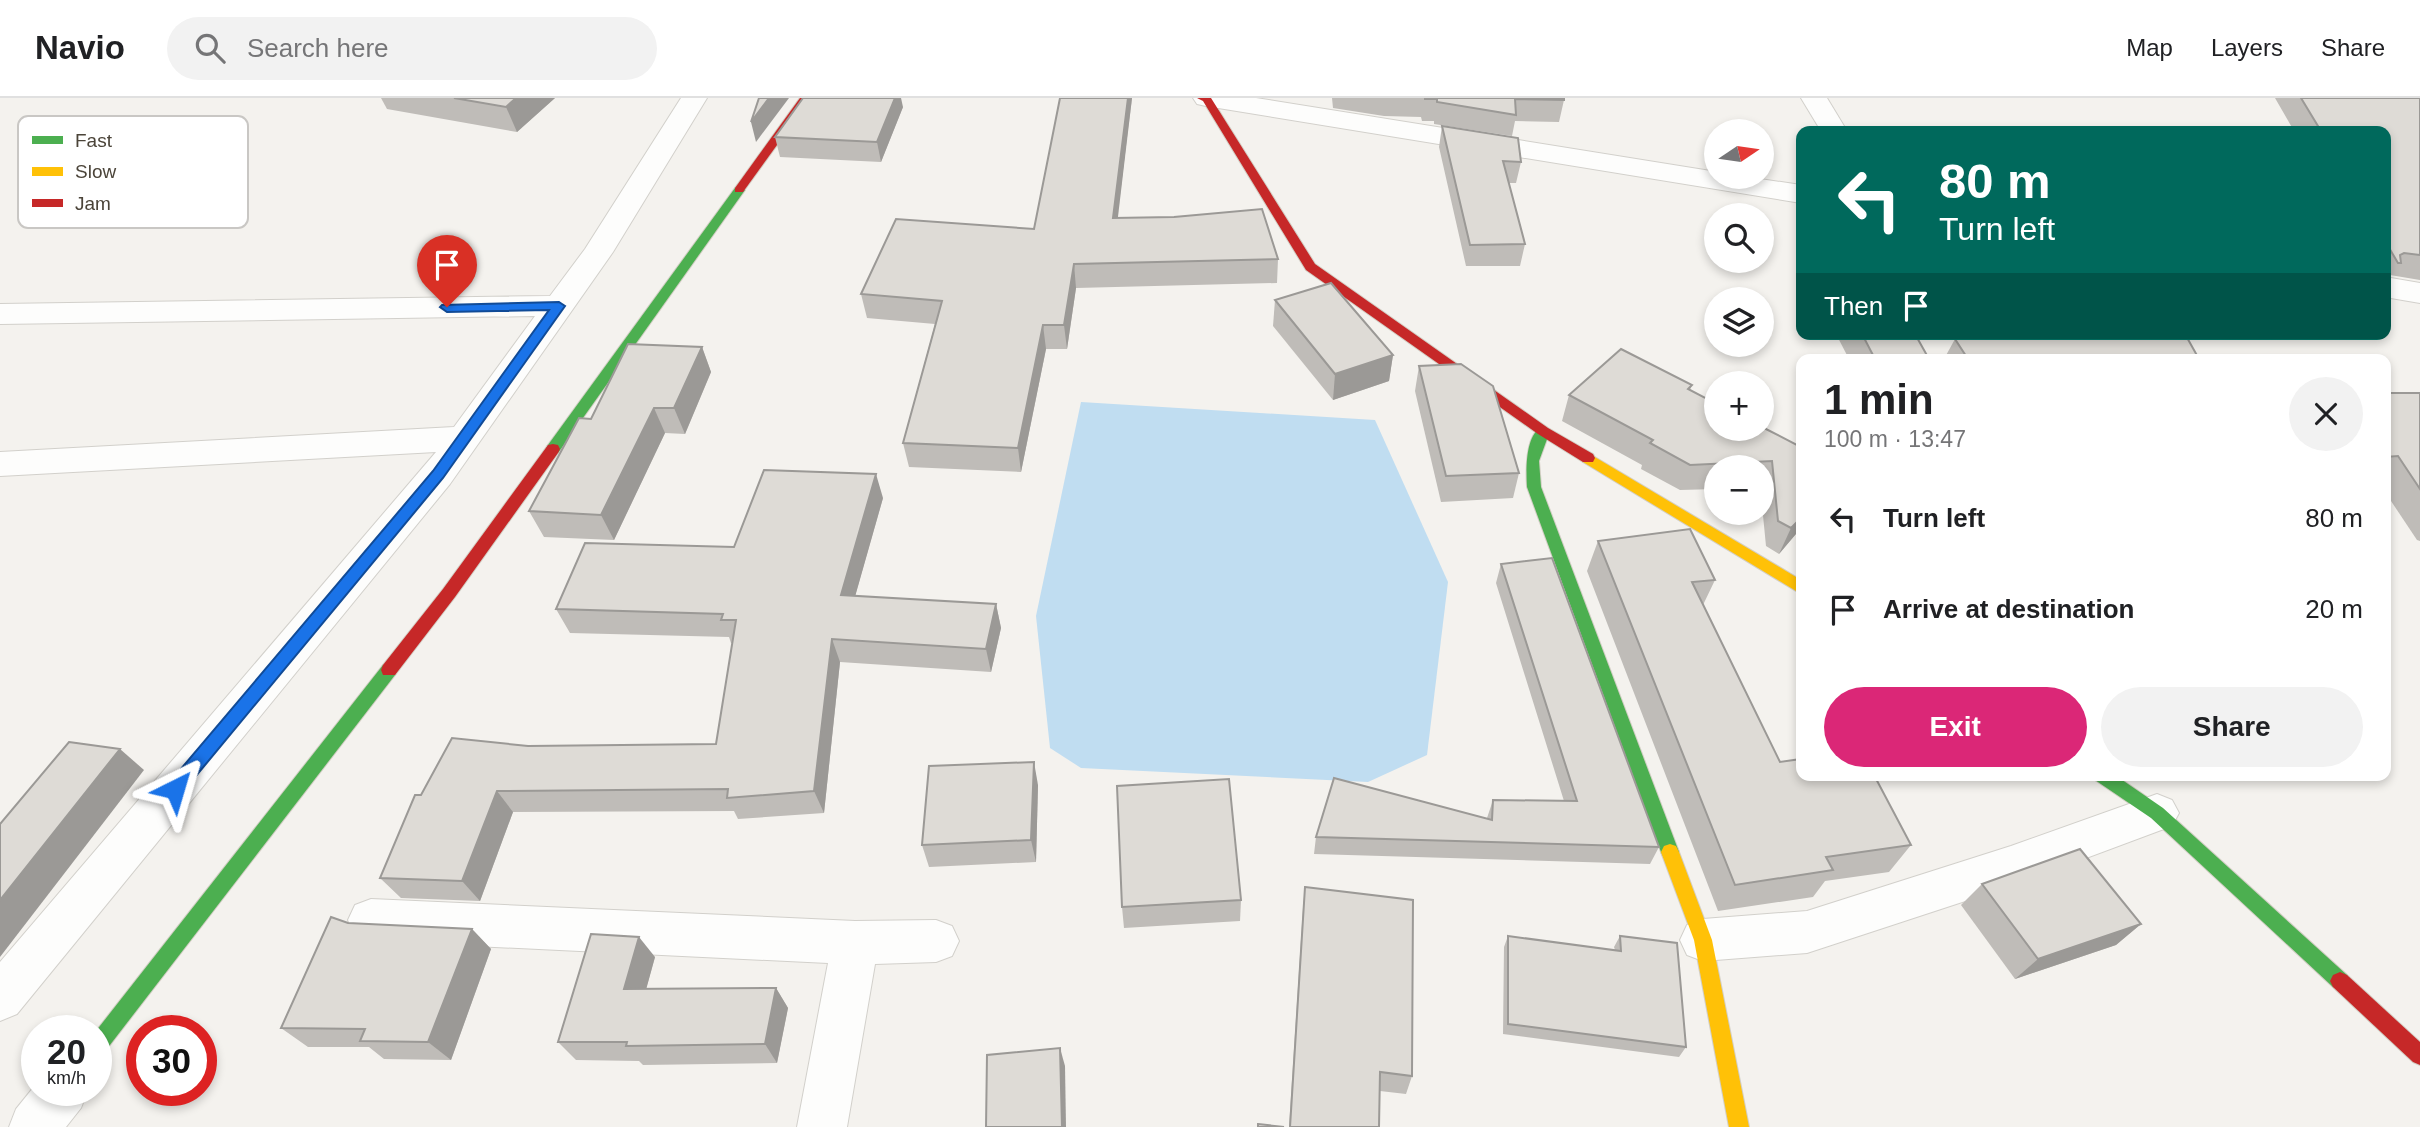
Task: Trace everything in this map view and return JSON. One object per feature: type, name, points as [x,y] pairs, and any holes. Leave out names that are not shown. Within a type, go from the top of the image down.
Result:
[{"type":"street","points":[[0,998],[438,475],[598,252],[694,98]]},
{"type":"street","points":[[112,1026],[449,593],[806,98]]},
{"type":"street","points":[[1205,98],[1796,193]]},
{"type":"street","points":[[1205,98],[1310,267],[1543,431],[1796,585]]},
{"type":"street","points":[[1814,98],[1830,126]]},
{"type":"street","points":[[2391,288],[2420,293]]},
{"type":"street","points":[[0,314],[559,306]]},
{"type":"street","points":[[1543,431],[1532,461],[1534,487],[1703,940],[1739,1127]]},
{"type":"street","points":[[0,464],[463,439]]},
{"type":"street","points":[[2110,781],[2157,813],[2420,1055]]},
{"type":"street","points":[[1703,940],[1807,932],[2011,866],[2157,813]]},
{"type":"street","points":[[371,920],[855,943],[936,941]]},
{"type":"street","points":[[822,1127],[855,943]]},
{"type":"street","points":[[34,1127],[50,1106]]},
{"type":"water","points":[[1081,402],[1375,420],[1448,582],[1427,755],[1368,782],[1081,768],[1050,748],[1036,616]]},
{"type":"building","points":[[454,98],[516,98],[506,107]]},
{"type":"building","points":[[759,98],[769,98],[751,122]]},
{"type":"building","points":[[803,98],[895,98],[877,142],[775,137]]},
{"type":"building","points":[[1060,98],[1128,98],[1113,218],[1174,217],[1262,209],[1278,259],[1074,264],[1064,325],[1043,325],[1018,448],[903,443],[942,301],[861,294],[896,219],[1034,229]]},
{"type":"building","points":[[1425,98],[1564,98],[1564,100],[1515,99],[1516,115]]},
{"type":"building","points":[[2301,98],[2420,98],[2420,255],[2404,253],[2400,255],[2401,263],[2398,263],[2391,251],[2391,126],[2318,126]]},
{"type":"building","points":[[1442,126],[1518,138],[1521,162],[1503,161],[1525,244],[1470,245]]},
{"type":"building","points":[[1331,283],[1393,355],[1335,374],[1275,300]]},
{"type":"building","points":[[1865,340],[1918,340],[1926,354],[1872,354]]},
{"type":"building","points":[[1956,340],[2188,340],[2196,354],[1965,354]]},
{"type":"building","points":[[628,344],[702,347],[674,408],[654,408],[601,515],[529,511],[579,418],[591,419]]},
{"type":"building","points":[[1621,349],[1692,385],[1688,389],[1704,397],[1704,441],[1774,441],[1774,433],[1796,444],[1796,523],[1791,528],[1778,521],[1774,455],[1704,455],[1704,464],[1690,465],[1650,443],[1653,440],[1569,395]]},
{"type":"building","points":[[1461,364],[1493,386],[1519,473],[1446,476],[1419,366]]},
{"type":"building","points":[[2391,393],[2420,393],[2420,489],[2398,456],[2391,457]]},
{"type":"building","points":[[764,470],[876,474],[841,595],[996,604],[986,649],[832,639],[814,791],[727,798],[728,789],[497,791],[462,881],[380,878],[415,795],[421,795],[452,738],[528,746],[716,744],[736,620],[721,620],[723,614],[556,609],[585,543],[734,547]]},
{"type":"building","points":[[1690,529],[1715,580],[1692,582],[1780,762],[1796,760],[1796,781],[1877,781],[1911,845],[1826,857],[1833,870],[1735,885],[1598,541]]},
{"type":"building","points":[[1552,558],[1659,847],[1316,837],[1334,778],[1492,820],[1493,800],[1577,801],[1501,564]]},
{"type":"building","points":[[69,742],[120,749],[0,900],[0,824]]},
{"type":"building","points":[[1034,762],[1031,840],[922,845],[929,766]]},
{"type":"building","points":[[1229,779],[1241,900],[1122,907],[1117,786]]},
{"type":"building","points":[[2080,849],[2141,924],[2038,959],[1982,884]]},
{"type":"building","points":[[1305,887],[1413,900],[1412,1076],[1380,1072],[1379,1127],[1290,1127]]},
{"type":"building","points":[[331,917],[348,923],[472,929],[428,1042],[360,1041],[365,1029],[281,1028]]},
{"type":"building","points":[[591,934],[639,937],[624,989],[776,988],[765,1044],[626,1046],[627,1042],[558,1042]]},
{"type":"building","points":[[1508,936],[1621,951],[1620,936],[1677,943],[1686,1047],[1508,1024]]},
{"type":"building","points":[[1060,1048],[1062,1127],[986,1127],[987,1055]]},
{"type":"building","points":[[1258,1124],[1284,1127],[1258,1127]]},
{"type":"traffic: fast","points":[[553,449],[739,190]]},
{"type":"traffic: fast","points":[[1543,431],[1532,461],[1534,487],[1670,852]]},
{"type":"traffic: fast","points":[[112,1026],[389,670]]},
{"type":"traffic: fast","points":[[2110,781],[2157,813],[2340,981]]},
{"type":"traffic: slow","points":[[1588,458],[1796,585]]},
{"type":"traffic: slow","points":[[1670,852],[1703,940],[1739,1127]]},
{"type":"traffic: jam","points":[[739,190],[806,98]]},
{"type":"traffic: jam","points":[[1202,98],[1206,98],[1310,267],[1543,431],[1588,458]]},
{"type":"traffic: jam","points":[[389,670],[449,593],[553,449]]},
{"type":"traffic: jam","points":[[2340,981],[2420,1055]]},
{"type":"route","points":[[175,789],[438,475],[559,306],[447,307]]}]
